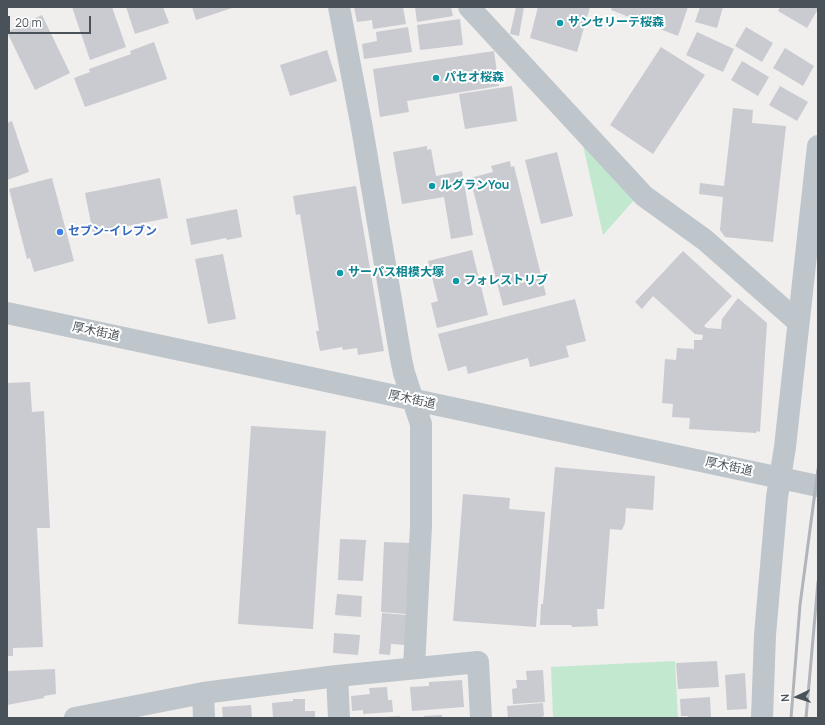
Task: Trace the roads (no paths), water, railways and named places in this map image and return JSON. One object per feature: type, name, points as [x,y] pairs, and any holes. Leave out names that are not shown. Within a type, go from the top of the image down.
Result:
[{"type":"street","points":[[339,7],[362,128],[401,359],[404,373],[421,424],[422,526],[414,668]]},
{"type":"street","points":[[468,7],[644,196],[705,240],[798,322]]},
{"type":"street","points":[[762,718],[766,635],[780,477],[785,447],[818,146]]},
{"type":"street","name":"厚木街道","points":[[7,314],[818,486]]},
{"type":"street","points":[[75,718],[203,693],[337,676],[478,662],[481,718]]},
{"type":"street","points":[[337,676],[339,718]]},
{"type":"street","points":[[203,693],[204,718]]},
{"type":"railway","points":[[791,718],[800,605],[818,469]]},
{"type":"railway","points":[[806,718],[818,582]]},
{"type":"place","name":"サンセリーテ桜森","points":[[560,23]]},
{"type":"place","name":"パセオ桜森","points":[[436,78]]},
{"type":"place","name":"ルグランYou","points":[[432,186]]},
{"type":"place","name":"セブン-イレブン","points":[[60,232]]},
{"type":"place","name":"サーパス相模大塚","points":[[340,273]]},
{"type":"place","name":"フォレストリブ","points":[[456,281]]}]
